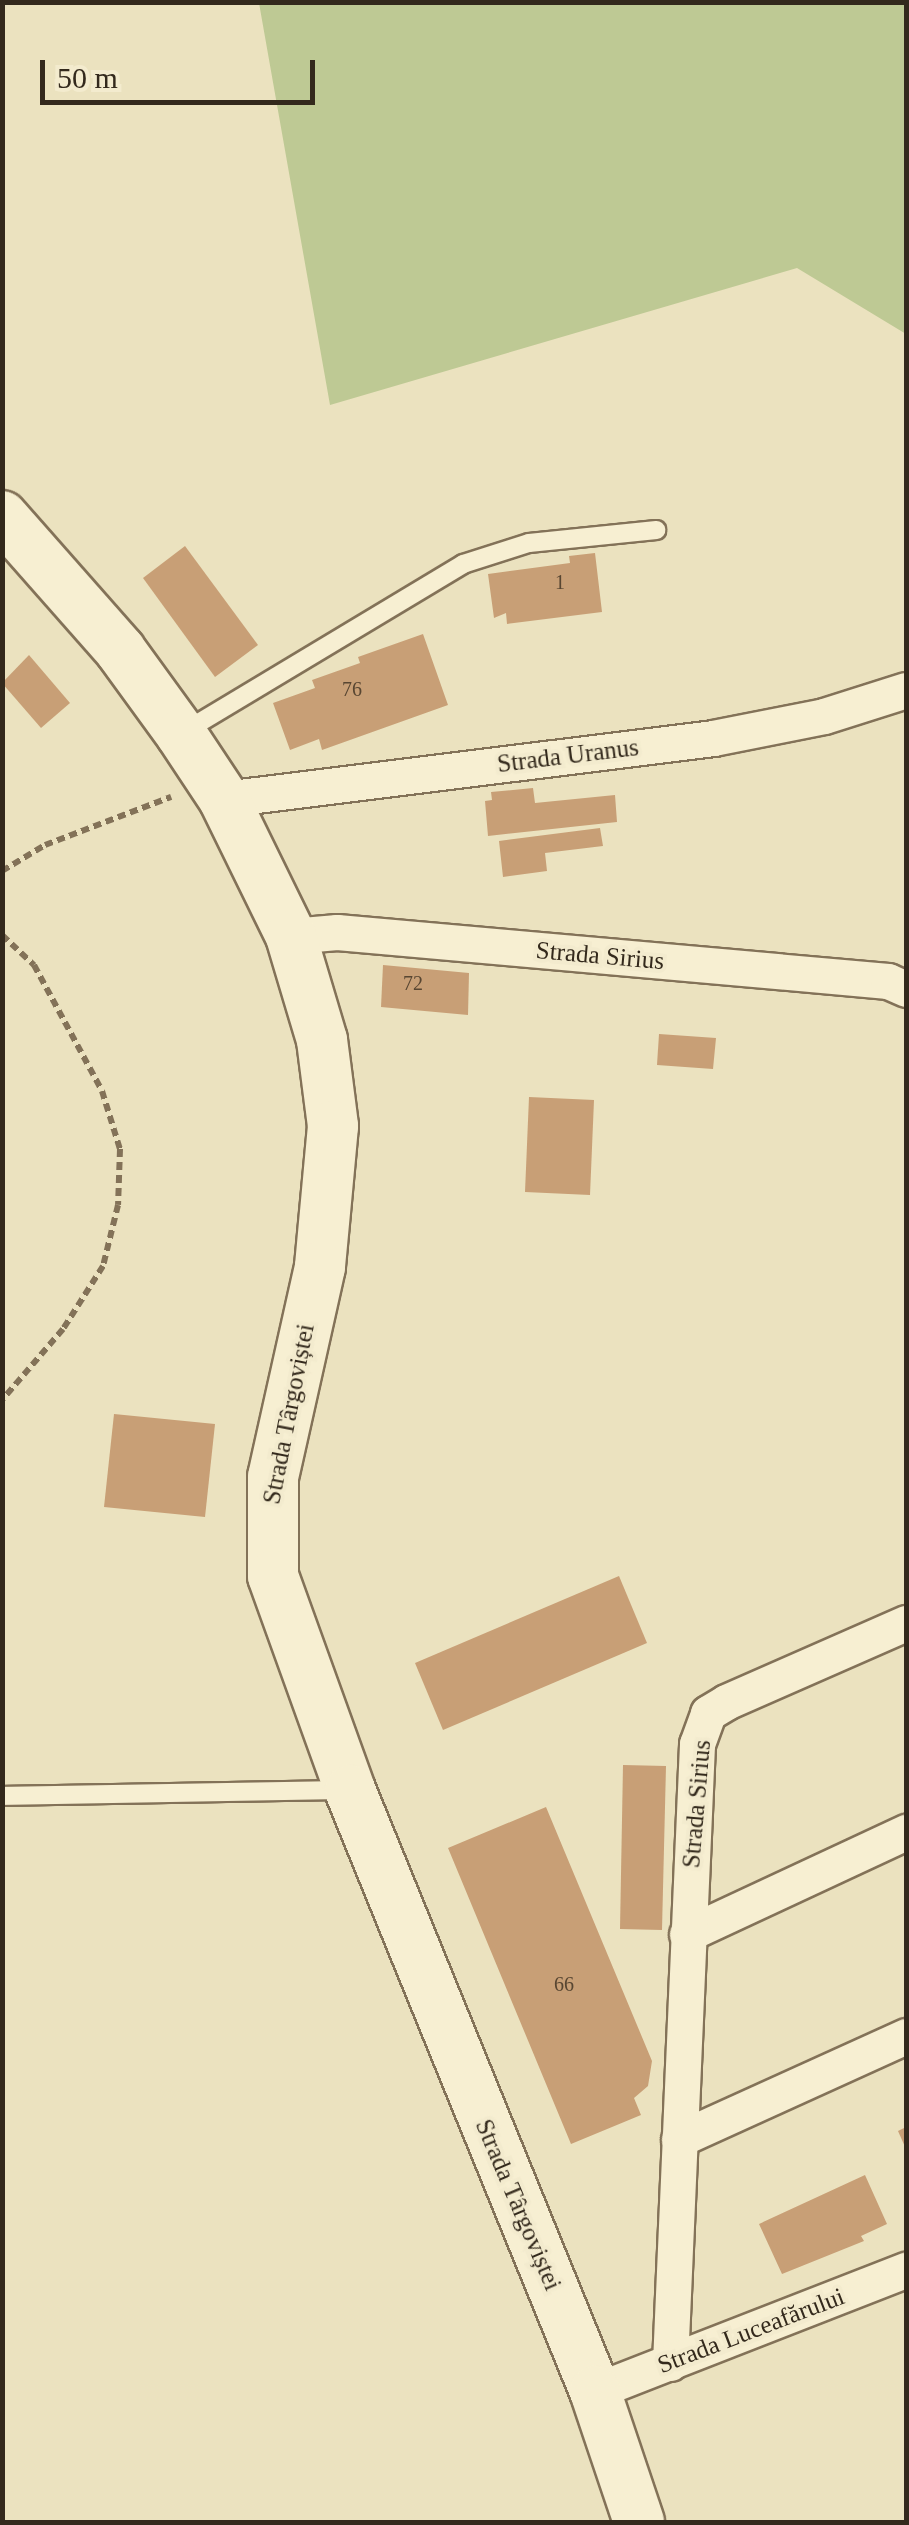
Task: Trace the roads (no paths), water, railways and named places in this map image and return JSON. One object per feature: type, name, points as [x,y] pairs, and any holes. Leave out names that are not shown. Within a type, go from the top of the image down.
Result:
[{"type":"main road","name":"Strada Târgoviștei","points":[[2,516],[120,650],[181,734],[220,793],[291,936],[322,1040],[334,1126],[330,1201],[272,1476],[268,1534],[273,1576],[350,1790],[595,2391],[638,2522]]},
{"type":"street","name":"Strada Uranus","points":[[220,793],[714,738],[824,716],[906,690]]},
{"type":"street","name":"Strada Sirius","points":[[291,936],[337,932],[888,981],[906,989]]},
{"type":"street","name":"Strada Sirius","points":[[670,2363],[698,1744],[708,1713],[906,1623]]},
{"type":"street","points":[[688,1934],[906,1832]]},
{"type":"street","points":[[680,2138],[906,2036]]},
{"type":"street","name":"Strada Luceafărului","points":[[595,2391],[906,2270]]},
{"type":"lane","points":[[181,734],[463,564],[529,542],[656,530]]},
{"type":"lane","points":[[2,1796],[350,1790]]}]
